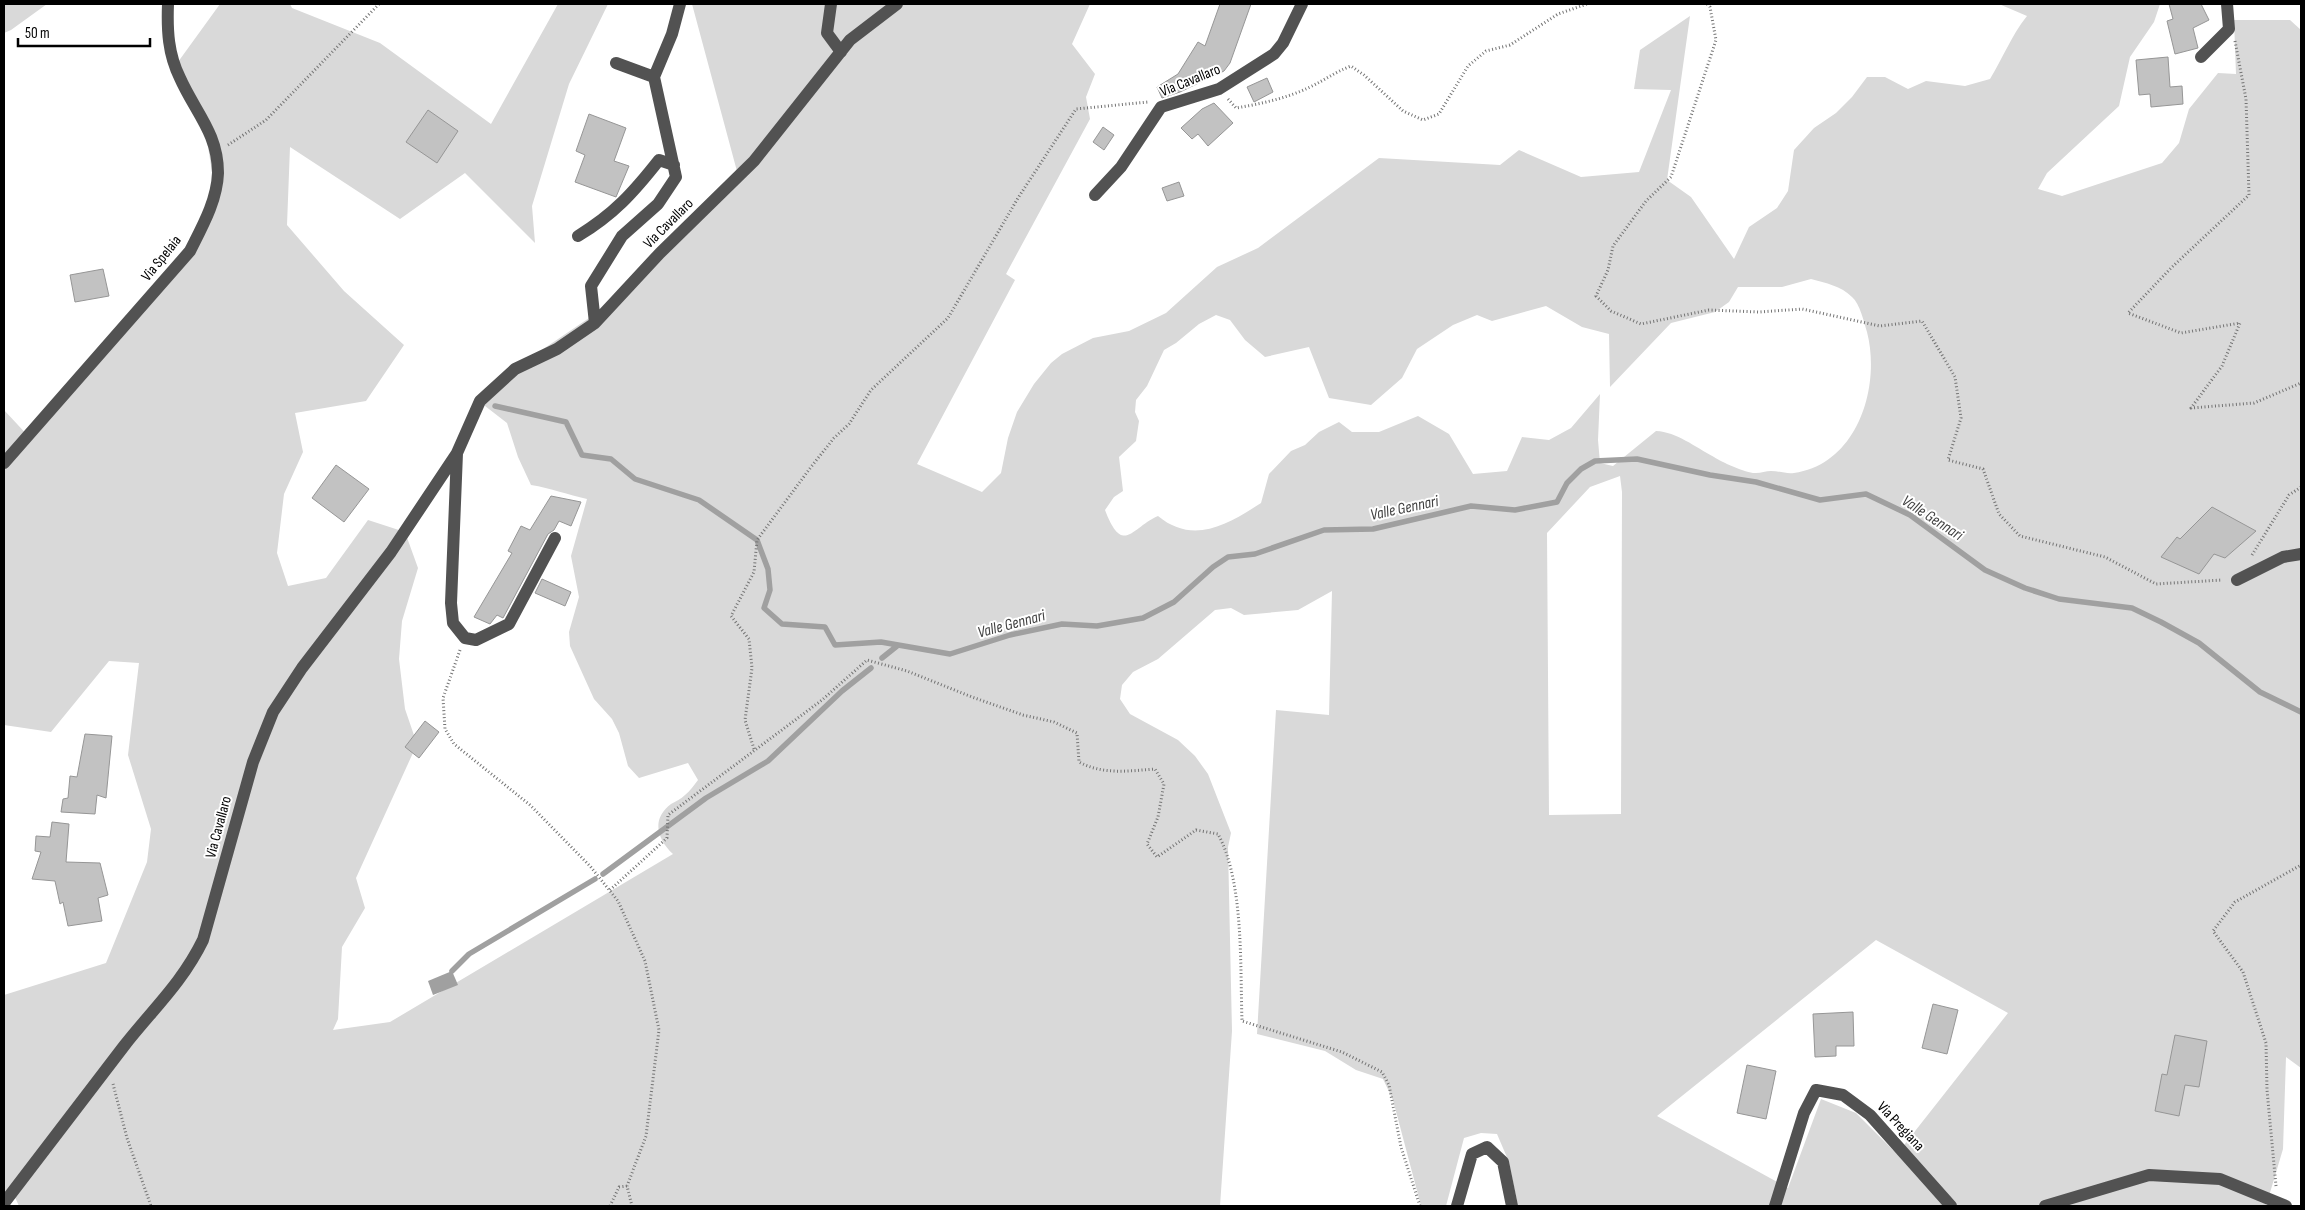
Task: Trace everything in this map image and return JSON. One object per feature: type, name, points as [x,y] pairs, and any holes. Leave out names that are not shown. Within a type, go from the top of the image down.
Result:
[{"type":"street","name":"Via Spelaia","points":[[4,463],[190,251],[208,216],[218,174],[216,151],[208,127],[180,79],[170,53],[167,30],[168,4]]},
{"type":"street","points":[[595,322],[591,286],[622,236],[662,197],[676,176],[654,76],[672,34],[680,4]]},
{"type":"street","points":[[831,4],[827,33],[840,52]]},
{"type":"street","name":"Via Cavallaro","points":[[4,1203],[124,1046],[178,983],[204,940],[253,762],[273,712],[302,668],[391,552],[457,453],[480,401],[515,369],[557,350],[595,322],[660,253],[754,161],[850,40],[897,4]]},
{"type":"street","name":"Via Cavallaro","points":[[1095,196],[1121,167],[1161,108],[1220,89],[1274,54],[1282,43],[1302,4]]},
{"type":"street","points":[[2201,57],[2229,30],[2228,4]]},
{"type":"street","points":[[616,63],[654,76]]},
{"type":"street","points":[[578,236],[600,222],[629,198],[659,160],[674,164]]},
{"type":"street","name":"Via Cavallaro","points":[[457,453],[450,603],[453,623],[465,638]]},
{"type":"street","points":[[465,638],[476,640],[510,624],[556,538]]},
{"type":"street","points":[[2237,580],[2283,557],[2301,554]]},
{"type":"street","name":"Via Pregiana","points":[[1775,1206],[1804,1113],[1816,1090],[1843,1095],[1870,1115],[1951,1206]]},
{"type":"street","points":[[1457,1206],[1472,1154],[1488,1147],[1503,1162],[1512,1206]]},
{"type":"street","points":[[2045,1206],[2149,1175],[2220,1179],[2282,1204]]},
{"type":"path","points":[[216,151],[266,120],[379,4]]},
{"type":"path","points":[[1220,89],[1236,108],[1253,105],[1310,87],[1334,72],[1351,66],[1403,111],[1423,120],[1439,114],[1468,66],[1486,51],[1510,45],[1558,14],[1587,4]]},
{"type":"path","points":[[1707,4],[1710,7],[1716,40],[1671,177],[1646,201],[1613,246],[1608,270],[1596,296],[1611,311],[1641,324],[1709,310],[1759,312],[1802,309],[1880,326],[1922,321],[1955,376],[1961,418],[1948,460],[1983,469],[1999,514],[2020,536],[2105,557],[2156,584],[2237,580],[2289,495],[2301,487]]},
{"type":"path","points":[[2229,30],[2237,46],[2246,98],[2249,195],[2171,268],[2128,313],[2181,333],[2240,323],[2222,366],[2191,408],[2254,403],[2301,383]]},
{"type":"path","points":[[754,749],[745,720],[752,668],[749,639],[732,616],[754,572],[757,540],[810,467],[834,438],[849,424],[870,390],[948,318],[1018,198],[1076,109],[1145,101],[1161,108]]},
{"type":"path","points":[[465,638],[443,698],[445,729],[454,744],[530,805],[590,866],[618,901],[645,961],[660,1030],[646,1136],[627,1186],[632,1206]]},
{"type":"path","points":[[610,890],[667,838],[668,815],[822,700],[867,660],[907,671],[1023,715],[1054,722],[1077,732],[1079,762],[1093,769],[1121,772],[1155,769],[1164,784],[1158,817],[1147,844],[1157,857],[1196,830],[1218,834],[1227,850],[1232,878],[1238,935],[1242,1020],[1342,1052],[1382,1072],[1390,1085],[1401,1147],[1420,1206]]},
{"type":"path","points":[[2282,1204],[2267,1090],[2266,1043],[2243,972],[2213,931],[2235,902],[2301,865]]},
{"type":"path","points":[[107,1070],[116,1091],[127,1138],[151,1206]]},
{"type":"path","points":[[610,1206],[619,1188],[627,1186]]},
{"type":"shaded area","points":[[4,4],[47,4],[4,33]]},
{"type":"shaded area","points":[[220,4],[290,4],[292,8],[380,43],[491,124],[558,4],[608,4],[569,84],[532,206],[535,243],[465,173],[400,219],[290,147],[287,225],[344,291],[404,345],[366,401],[295,413],[303,452],[284,494],[277,553],[288,586],[326,578],[368,520],[405,532],[418,568],[402,621],[399,659],[405,709],[417,744],[356,878],[365,908],[342,947],[338,1019],[333,1030],[390,1022],[673,854],[660,836],[659,822],[661,816],[671,804],[687,793],[698,780],[688,763],[639,778],[628,766],[619,733],[612,719],[594,699],[570,646],[569,632],[579,597],[571,556],[587,499],[531,485],[518,457],[507,423],[476,399],[524,362],[592,316],[738,175],[692,4],[1090,4],[1072,44],[1095,74],[1086,97],[1090,119],[1006,274],[1015,280],[917,464],[982,492],[1001,473],[1008,438],[1017,412],[1034,384],[1051,363],[1062,354],[1093,338],[1129,331],[1166,313],[1217,267],[1258,248],[1379,158],[1500,165],[1519,150],[1581,177],[1639,172],[1671,90],[1634,89],[1640,50],[1690,16],[1667,180],[1691,197],[1734,259],[1749,227],[1777,208],[1788,191],[1794,150],[1814,128],[1836,113],[1852,97],[1867,77],[1885,77],[1908,89],[1926,81],[1965,86],[1990,79],[2016,31],[2027,16],[1999,4],[2160,4],[2154,22],[2130,57],[2119,106],[2047,173],[2038,189],[2062,196],[2162,163],[2179,143],[2189,109],[2218,73],[2236,74],[2234,20],[2290,20],[2301,30],[2301,1068],[2286,1057],[2283,1149],[2266,1206],[1518,1206],[1509,1162],[1497,1134],[1481,1133],[1464,1138],[1446,1206],[1421,1206],[1393,1100],[1383,1079],[1356,1070],[1325,1051],[1257,1034],[1276,710],[1329,715],[1332,591],[1298,610],[1244,615],[1231,608],[1215,610],[1158,659],[1133,672],[1122,685],[1120,699],[1130,714],[1178,740],[1195,756],[1208,774],[1231,833],[1228,847],[1232,1031],[1220,1206],[19,1206],[13,1193],[4,1203],[4,995],[106,963],[147,862],[151,829],[128,755],[139,663],[109,661],[51,732],[4,725],[4,410],[31,439],[195,235],[214,184],[204,122],[178,62]],"holes":[[[1811,279],[1838,288],[1848,293],[1855,300],[1865,323],[1871,353],[1867,398],[1860,419],[1849,439],[1834,455],[1816,467],[1794,473],[1771,471],[1752,473],[1722,462],[1679,437],[1656,431],[1613,466],[1600,463],[1598,440],[1600,394],[1571,428],[1549,440],[1522,437],[1507,471],[1473,474],[1449,434],[1418,416],[1379,432],[1352,432],[1339,422],[1319,432],[1305,445],[1291,451],[1269,474],[1261,503],[1235,518],[1210,529],[1184,529],[1171,525],[1158,516],[1128,535],[1123,535],[1117,532],[1111,524],[1105,510],[1114,497],[1123,491],[1119,457],[1136,441],[1139,421],[1135,412],[1136,400],[1147,386],[1164,350],[1176,343],[1199,324],[1216,315],[1230,320],[1245,340],[1265,357],[1309,347],[1329,398],[1371,405],[1402,378],[1417,349],[1453,325],[1477,315],[1492,321],[1546,306],[1582,327],[1609,334],[1610,387],[1671,323],[1715,312],[1729,302],[1738,287],[1782,287]],[[1620,476],[1622,492],[1621,814],[1549,815],[1547,533],[1590,487]],[[1876,940],[2008,1013],[1897,1154],[1856,1113],[1821,1099],[1788,1188],[1657,1116]]]},
{"type":"shaded area","points":[[452,971],[458,985],[433,995],[428,981]]},
{"type":"building","points":[[1220,4],[1251,4],[1230,63],[1224,71],[1180,92],[1162,98],[1157,87],[1178,74],[1198,42],[1205,46]]},
{"type":"building","points":[[2169,4],[2201,4],[2209,20],[2193,28],[2198,48],[2175,54],[2167,21],[2173,19]]},
{"type":"building","points":[[2168,57],[2170,87],[2182,86],[2183,104],[2151,107],[2150,94],[2139,95],[2136,60]]},
{"type":"building","points":[[1267,78],[1273,92],[1254,102],[1247,87]]},
{"type":"building","points":[[1214,103],[1233,123],[1208,146],[1198,134],[1192,139],[1181,128],[1202,109]]},
{"type":"building","points":[[428,110],[458,131],[437,163],[406,142]]},
{"type":"building","points":[[589,114],[626,128],[614,161],[629,166],[616,197],[575,182],[585,155],[576,151]]},
{"type":"building","points":[[1103,127],[1114,135],[1104,150],[1093,142]]},
{"type":"building","points":[[1179,182],[1184,196],[1167,201],[1162,188]]},
{"type":"building","points":[[103,269],[109,296],[75,302],[70,275]]},
{"type":"building","points":[[336,465],[369,489],[344,522],[312,498]]},
{"type":"building","points":[[551,496],[581,502],[571,526],[559,521],[554,530],[548,534],[503,618],[497,615],[490,624],[474,617],[512,553],[508,551],[521,526],[530,530]]},
{"type":"building","points":[[2212,507],[2256,531],[2225,558],[2214,554],[2199,574],[2161,557],[2177,537],[2180,539]]},
{"type":"building","points":[[542,579],[571,592],[565,606],[535,593]]},
{"type":"building","points":[[425,721],[439,732],[419,758],[405,747]]},
{"type":"building","points":[[85,734],[112,736],[106,798],[97,795],[95,814],[61,812],[63,799],[68,798],[70,776],[77,777]]},
{"type":"building","points":[[52,822],[69,824],[66,862],[100,863],[108,895],[98,898],[102,921],[68,926],[63,902],[60,904],[55,881],[32,879],[41,852],[35,851],[36,836],[50,837]]},
{"type":"building","points":[[1933,1004],[1958,1010],[1947,1054],[1922,1048]]},
{"type":"building","points":[[1853,1012],[1854,1046],[1836,1046],[1836,1056],[1815,1057],[1813,1014]]},
{"type":"building","points":[[2175,1035],[2207,1041],[2199,1087],[2185,1085],[2179,1116],[2155,1111],[2162,1074],[2167,1075]]},
{"type":"building","points":[[1747,1065],[1776,1071],[1766,1119],[1737,1113]]},
{"type":"waterway","name":"Valle Gennari","points":[[495,406],[566,422],[582,455],[611,459],[635,479],[699,500],[757,540],[768,569],[770,590],[764,608],[782,624],[825,627],[835,645],[881,642],[950,654],[1010,635],[1062,624],[1097,626],[1143,618],[1174,602],[1213,567],[1228,557],[1255,554],[1324,530],[1373,529],[1471,506],[1515,510],[1557,502],[1567,483],[1581,469],[1595,461],[1637,459],[1710,475],[1756,482],[1820,500],[1866,494],[1910,515],[1985,570],[2025,588],[2059,599],[2132,608],[2161,622],[2199,643],[2260,692],[2301,712]]},
{"type":"waterway","points":[[882,658],[897,646]]},
{"type":"waterway","points":[[603,874],[706,798],[768,761],[842,691],[871,668]]},
{"type":"waterway","points":[[452,971],[469,954],[595,879]]}]
